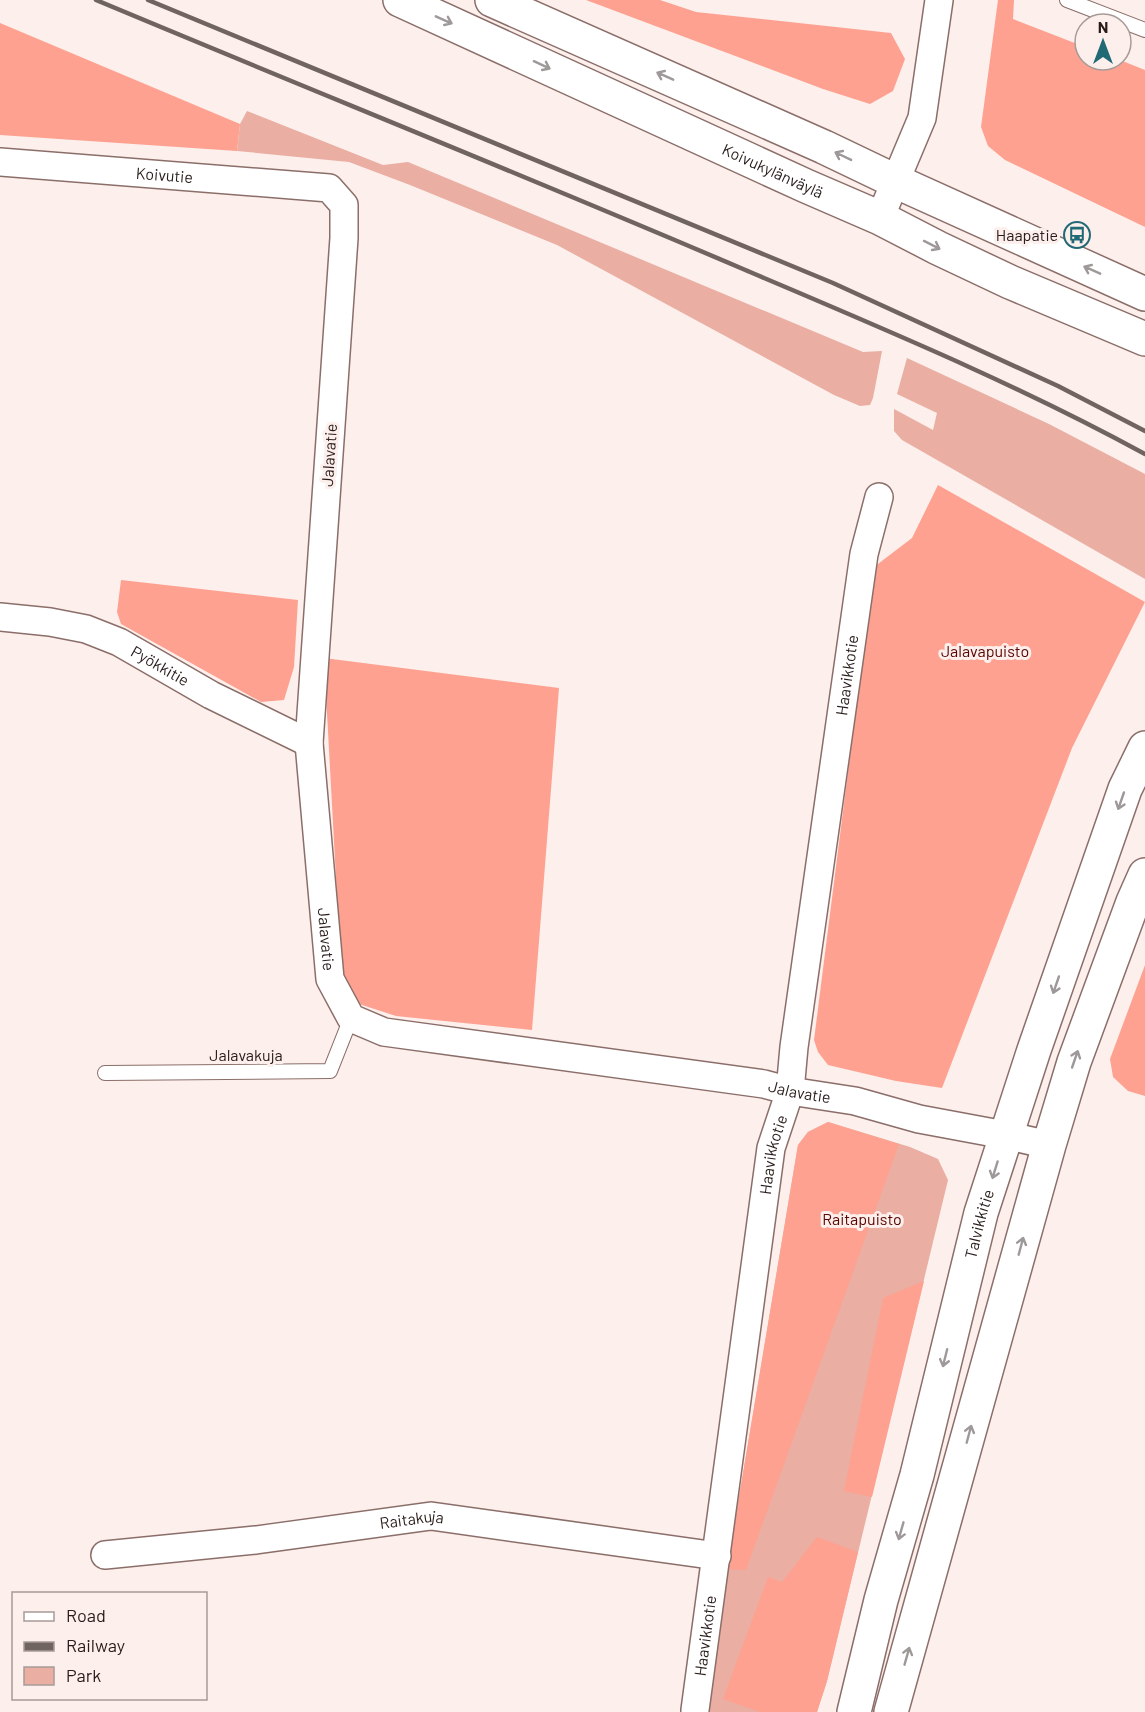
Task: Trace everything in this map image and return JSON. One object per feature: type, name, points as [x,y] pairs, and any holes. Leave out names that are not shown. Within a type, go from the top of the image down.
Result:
[{"type":"main road","name":"Koivukylänväylä","points":[[400,0],[880,218],[1010,282],[1145,339]]},
{"type":"main road","points":[[492,0],[824,147],[895,182],[1145,294]]},
{"type":"main road","name":"Talvikkitie","points":[[854,1712],[881,1600],[917,1475],[981,1213],[1005,1135],[1125,789],[1145,748]]},
{"type":"main road","points":[[891,1712],[1074,1062],[1133,902],[1145,876]]},
{"type":"street","points":[[880,218],[922,117],[939,0]]},
{"type":"street","name":"Koivutie","points":[[0,162],[329,188]]},
{"type":"street","name":"Jalavatie","points":[[329,188],[344,205],[344,238],[309,743],[330,979],[351,1018],[384,1032],[764,1084],[790,1091],[855,1101],[919,1119],[1049,1145]]},
{"type":"street","name":"Haavikkotie","points":[[695,1710],[771,1148],[790,1091],[794,1047],[864,554],[879,497]]},
{"type":"street","name":"Pyökkitie","points":[[0,617],[50,622],[86,629],[119,642],[211,695],[309,743]]},
{"type":"street","name":"Raitakuja","points":[[105,1555],[256,1540],[431,1516],[717,1556]]},
{"type":"lane","points":[[1067,0],[1145,30]]},
{"type":"lane","name":"Jalavakuja","points":[[105,1073],[330,1071],[351,1018]]},
{"type":"green space","points":[[586,0],[660,0],[696,12],[891,33],[905,59],[893,91],[870,104],[823,89]]},
{"type":"green space","points":[[998,0],[1014,0],[1013,19],[1073,42],[1073,72],[1133,72],[1133,65],[1145,70],[1145,227],[1005,160],[988,146],[981,127]]},
{"type":"green space","points":[[0,23],[240,124],[237,151],[0,135]]},
{"type":"green space","points":[[247,111],[383,165],[408,162],[863,352],[882,351],[870,405],[860,406],[834,395],[557,245],[410,185],[349,162],[237,151],[240,124]]},
{"type":"green space","points":[[907,358],[1049,424],[1145,474],[1145,579],[902,440],[894,431],[894,409],[933,430],[937,413],[897,394]]},
{"type":"green space","name":"Jalavapuisto","points":[[938,485],[1145,602],[1072,748],[942,1088],[896,1081],[828,1065],[818,1052],[814,1040],[874,567],[912,538]]},
{"type":"green space","points":[[121,580],[298,600],[294,667],[284,700],[261,702],[121,624],[117,612]]},
{"type":"green space","points":[[324,658],[559,688],[532,1030],[396,1016],[359,1004],[341,970]]},
{"type":"green space","points":[[1145,965],[1145,1096],[1128,1091],[1113,1077],[1110,1059]]},
{"type":"green space","name":"Raitapuisto","points":[[828,1122],[910,1147],[938,1159],[948,1180],[827,1681],[817,1712],[703,1712],[798,1145],[808,1132]]},
{"type":"green space","points":[[828,1122],[899,1144],[746,1570],[727,1569],[798,1145],[808,1132]]},
{"type":"green space","points":[[924,1281],[872,1497],[844,1491],[883,1298]]},
{"type":"green space","points":[[817,1537],[858,1552],[827,1681],[817,1712],[760,1712],[723,1699],[768,1577],[782,1582]]},
{"type":"railway","points":[[96,0],[896,334],[1046,403],[1145,454]]},
{"type":"railway","points":[[148,0],[833,283],[1058,386],[1145,431]]},
{"type":"place","name":"Haapatie","points":[[1077,235]]}]
